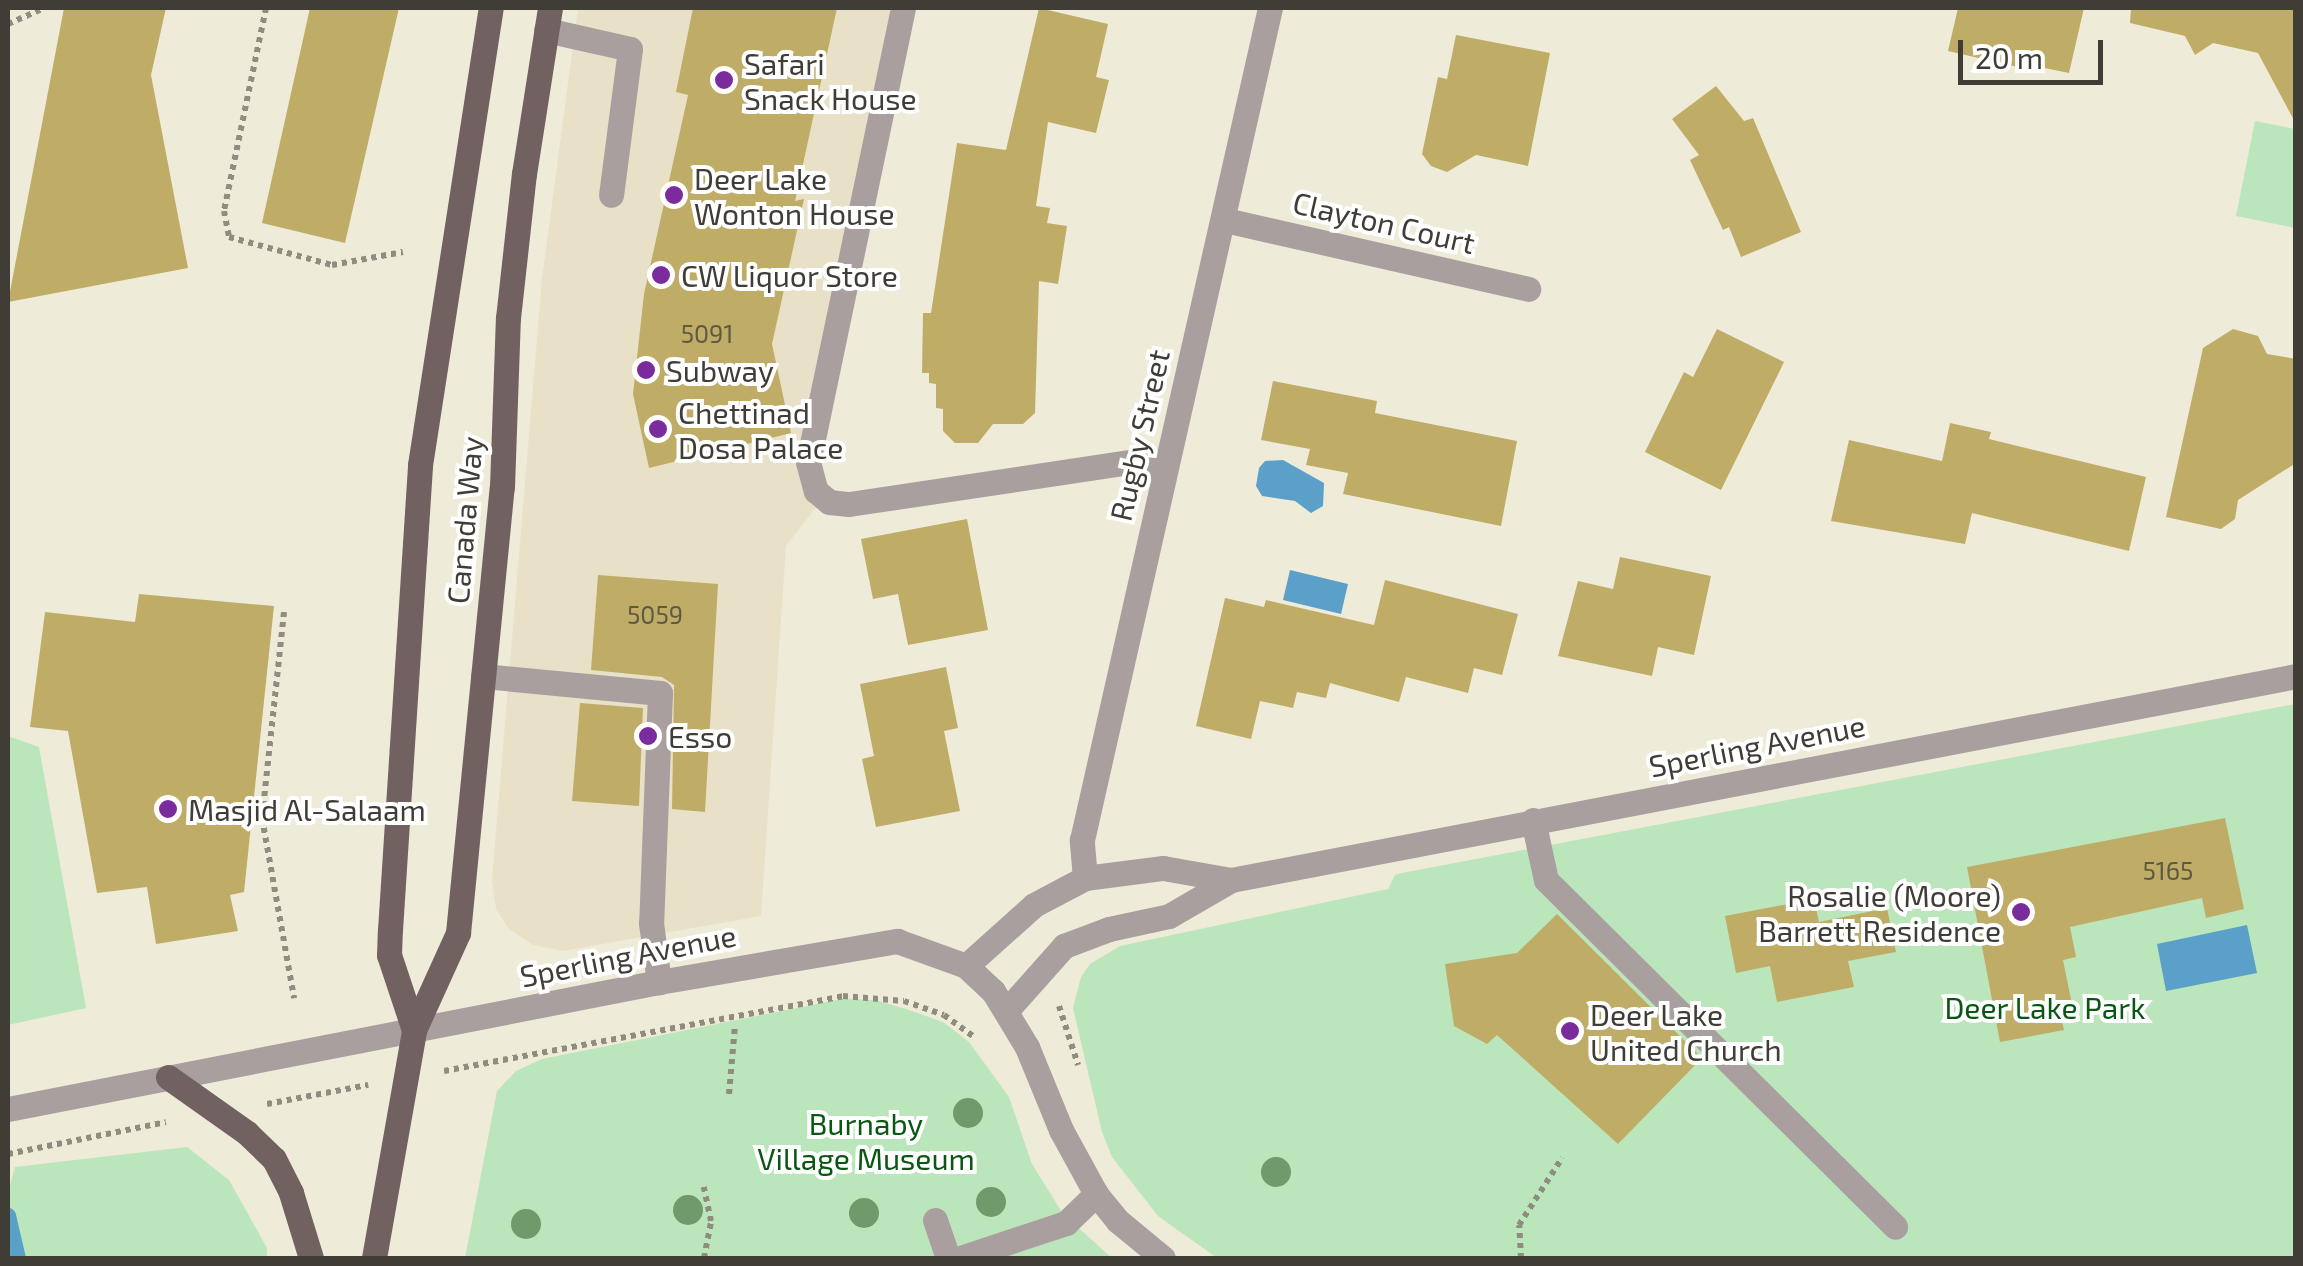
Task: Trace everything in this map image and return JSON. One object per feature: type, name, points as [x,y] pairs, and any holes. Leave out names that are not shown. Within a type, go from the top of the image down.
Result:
[{"type":"main road","name":"Canada Way","points":[[414,1030],[390,955],[390,930],[420,465],[491,8]]},
{"type":"main road","name":"Canada Way","points":[[374,1258],[414,1030],[458,933],[502,488],[510,300],[548,19]]},
{"type":"main road","points":[[168,1077],[247,1132],[274,1160],[292,1193],[311,1258]]},
{"type":"street","points":[[903,8],[808,462],[810,482],[823,498],[849,504],[1137,460],[1162,469]]},
{"type":"street","name":"Rugby Street","points":[[1085,878],[1082,840],[1162,469],[1225,220],[1270,8]]},
{"type":"street","points":[[548,19],[630,49],[611,194]]},
{"type":"street","name":"Clayton Court","points":[[1225,220],[1528,289]]},
{"type":"street","points":[[483,676],[660,693],[651,923],[659,982]]},
{"type":"street","name":"Sperling Avenue","points":[[1007,1010],[1064,946],[1109,929],[1169,916],[1231,880],[2296,676]]},
{"type":"street","points":[[1534,820],[1546,880],[1894,1227]]},
{"type":"street","name":"Sperling Avenue","points":[[8,1110],[659,982],[898,941],[966,966],[1034,904],[1085,878],[1162,868],[1231,880]]},
{"type":"street","points":[[966,966],[1007,1010],[1061,1130],[1096,1194],[1118,1221],[1163,1258]]},
{"type":"street","points":[[960,1258],[1003,1253],[1066,1224],[1096,1194]]},
{"type":"street","points":[[935,1220],[948,1258]]},
{"type":"path","points":[[8,24],[44,8]]},
{"type":"path","points":[[266,8],[224,211],[229,237],[332,266],[403,252]]},
{"type":"path","points":[[284,612],[262,818],[294,998]]},
{"type":"path","points":[[516,1057],[843,996],[872,994],[944,1016],[982,1044]]},
{"type":"path","points":[[730,1094],[735,1026]]},
{"type":"path","points":[[8,1154],[170,1121]]},
{"type":"path","points":[[1521,1258],[1519,1224],[1562,1158]]},
{"type":"path","points":[[704,1187],[711,1220],[704,1258]]},
{"type":"shaded area","points":[[578,8],[903,8],[808,462],[823,498],[786,546],[761,916],[563,951],[533,945],[509,929],[496,909],[492,880],[542,279]]},
{"type":"green space","points":[[2255,121],[2295,129],[2295,228],[2236,216]]},
{"type":"green space","name":"Deer Lake Park","points":[[2295,704],[2295,1258],[1217,1258],[1158,1216],[1112,1157],[1102,1132],[1073,1008],[1081,977],[1090,964],[1120,946],[1388,889],[1395,875],[1402,873]]},
{"type":"green space","points":[[8,736],[39,747],[86,1008],[8,1025]]},
{"type":"green space","name":"Burnaby Village Museum","points":[[842,999],[875,1000],[906,1009],[943,1022],[969,1042],[1009,1097],[1032,1164],[1063,1214],[1112,1258],[465,1258],[497,1091],[516,1071],[542,1059]]},
{"type":"green space","points":[[187,1147],[229,1180],[267,1248],[267,1258],[8,1258],[8,1193],[15,1167]]},
{"type":"water","points":[[1283,460],[1324,483],[1323,506],[1311,513],[1295,501],[1262,496],[1256,486],[1259,468],[1265,461]]},
{"type":"water","points":[[1290,570],[1348,584],[1341,614],[1283,600]]},
{"type":"water","points":[[2247,925],[2257,973],[2166,991],[2157,944]]},
{"type":"building","points":[[64,8],[166,8],[151,75],[188,268],[8,302]]},
{"type":"building","points":[[310,8],[399,8],[345,243],[262,223]]},
{"type":"building","points":[[693,8],[837,8],[795,201],[804,199],[772,344],[791,433],[649,468],[633,394],[644,294],[688,95],[676,92]]},
{"type":"building","points":[[1039,8],[1108,24],[1096,77],[1109,80],[1096,133],[1048,122],[1036,206],[1050,208],[1047,223],[1067,226],[1058,284],[1039,281],[1035,413],[1023,424],[993,424],[978,443],[955,443],[943,431],[943,409],[936,408],[936,384],[929,383],[929,373],[922,373],[923,313],[931,313],[957,143],[1006,150]]},
{"type":"building","points":[[1958,8],[2084,8],[2069,73],[2040,67],[2039,72],[1948,51]]},
{"type":"building","points":[[2131,8],[2296,8],[2296,124],[2258,53],[2213,43],[2195,55],[2185,36],[2130,23]]},
{"type":"building","points":[[1456,35],[1550,53],[1528,166],[1476,155],[1447,172],[1431,166],[1422,154],[1438,77],[1447,79]]},
{"type":"building","points":[[1716,86],[1744,121],[1753,118],[1801,232],[1741,257],[1729,227],[1723,230],[1690,160],[1699,155],[1672,119]]},
{"type":"building","points":[[1717,329],[1784,362],[1721,490],[1645,452],[1684,372],[1693,377]]},
{"type":"building","points":[[2233,329],[2258,336],[2267,354],[2296,359],[2296,463],[2238,500],[2235,519],[2221,529],[2166,517],[2203,348]]},
{"type":"building","points":[[1273,381],[1377,401],[1375,413],[1517,441],[1501,526],[1343,494],[1348,473],[1306,465],[1310,449],[1261,440]]},
{"type":"building","points":[[1950,423],[1991,432],[1989,439],[2146,477],[2129,551],[1972,513],[1965,544],[1831,521],[1849,440],[1942,461]]},
{"type":"building","points":[[967,519],[988,630],[908,645],[898,594],[873,599],[861,539]]},
{"type":"building","points":[[1620,557],[1711,576],[1694,655],[1658,647],[1652,676],[1558,656],[1578,581],[1613,589]]},
{"type":"building","points":[[598,575],[718,584],[705,812],[672,809],[674,685],[662,677],[591,670]]},
{"type":"building","points":[[1385,580],[1518,614],[1502,675],[1474,668],[1468,693],[1406,677],[1399,702],[1330,683],[1326,698],[1297,692],[1293,708],[1260,701],[1251,739],[1196,726],[1225,598],[1264,607],[1266,600],[1374,625]]},
{"type":"building","name":"Masjid Al-Salaam","points":[[139,594],[274,606],[244,892],[230,895],[238,931],[156,944],[147,887],[97,893],[68,731],[30,727],[45,612],[135,622]]},
{"type":"building","points":[[946,667],[958,728],[944,731],[960,811],[876,827],[862,759],[874,756],[860,684]]},
{"type":"building","points":[[580,703],[643,708],[639,806],[572,801]]},
{"type":"building","points":[[2225,818],[2244,909],[2206,918],[2202,898],[2070,927],[2076,957],[2063,960],[2074,1014],[2061,1017],[2064,1030],[2000,1042],[1967,867]]},
{"type":"building","points":[[1814,899],[1819,922],[1887,908],[1896,952],[1848,961],[1854,987],[1777,1002],[1770,966],[1736,973],[1725,916]]},
{"type":"building","name":"Deer Lake United Church","points":[[1557,914],[1702,1058],[1618,1144],[1497,1035],[1487,1044],[1454,1026],[1445,964],[1517,953]]},
{"type":"waterway","points":[[8,1215],[18,1258]]},
{"type":"place","name":"Safari Snack House","points":[[724,80]]},
{"type":"place","name":"Deer Lake Wonton House","points":[[674,195]]},
{"type":"place","name":"CW Liquor Store","points":[[661,275]]},
{"type":"place","name":"Subway","points":[[646,370]]},
{"type":"place","name":"Chettinad Dosa Palace","points":[[658,429]]},
{"type":"place","name":"Esso","points":[[648,736]]},
{"type":"place","name":"Masjid Al-Salaam","points":[[168,809]]},
{"type":"place","name":"Rosalie (Moore) Barrett Residence","points":[[2021,912]]},
{"type":"place","name":"Deer Lake United Church","points":[[1570,1031]]}]
